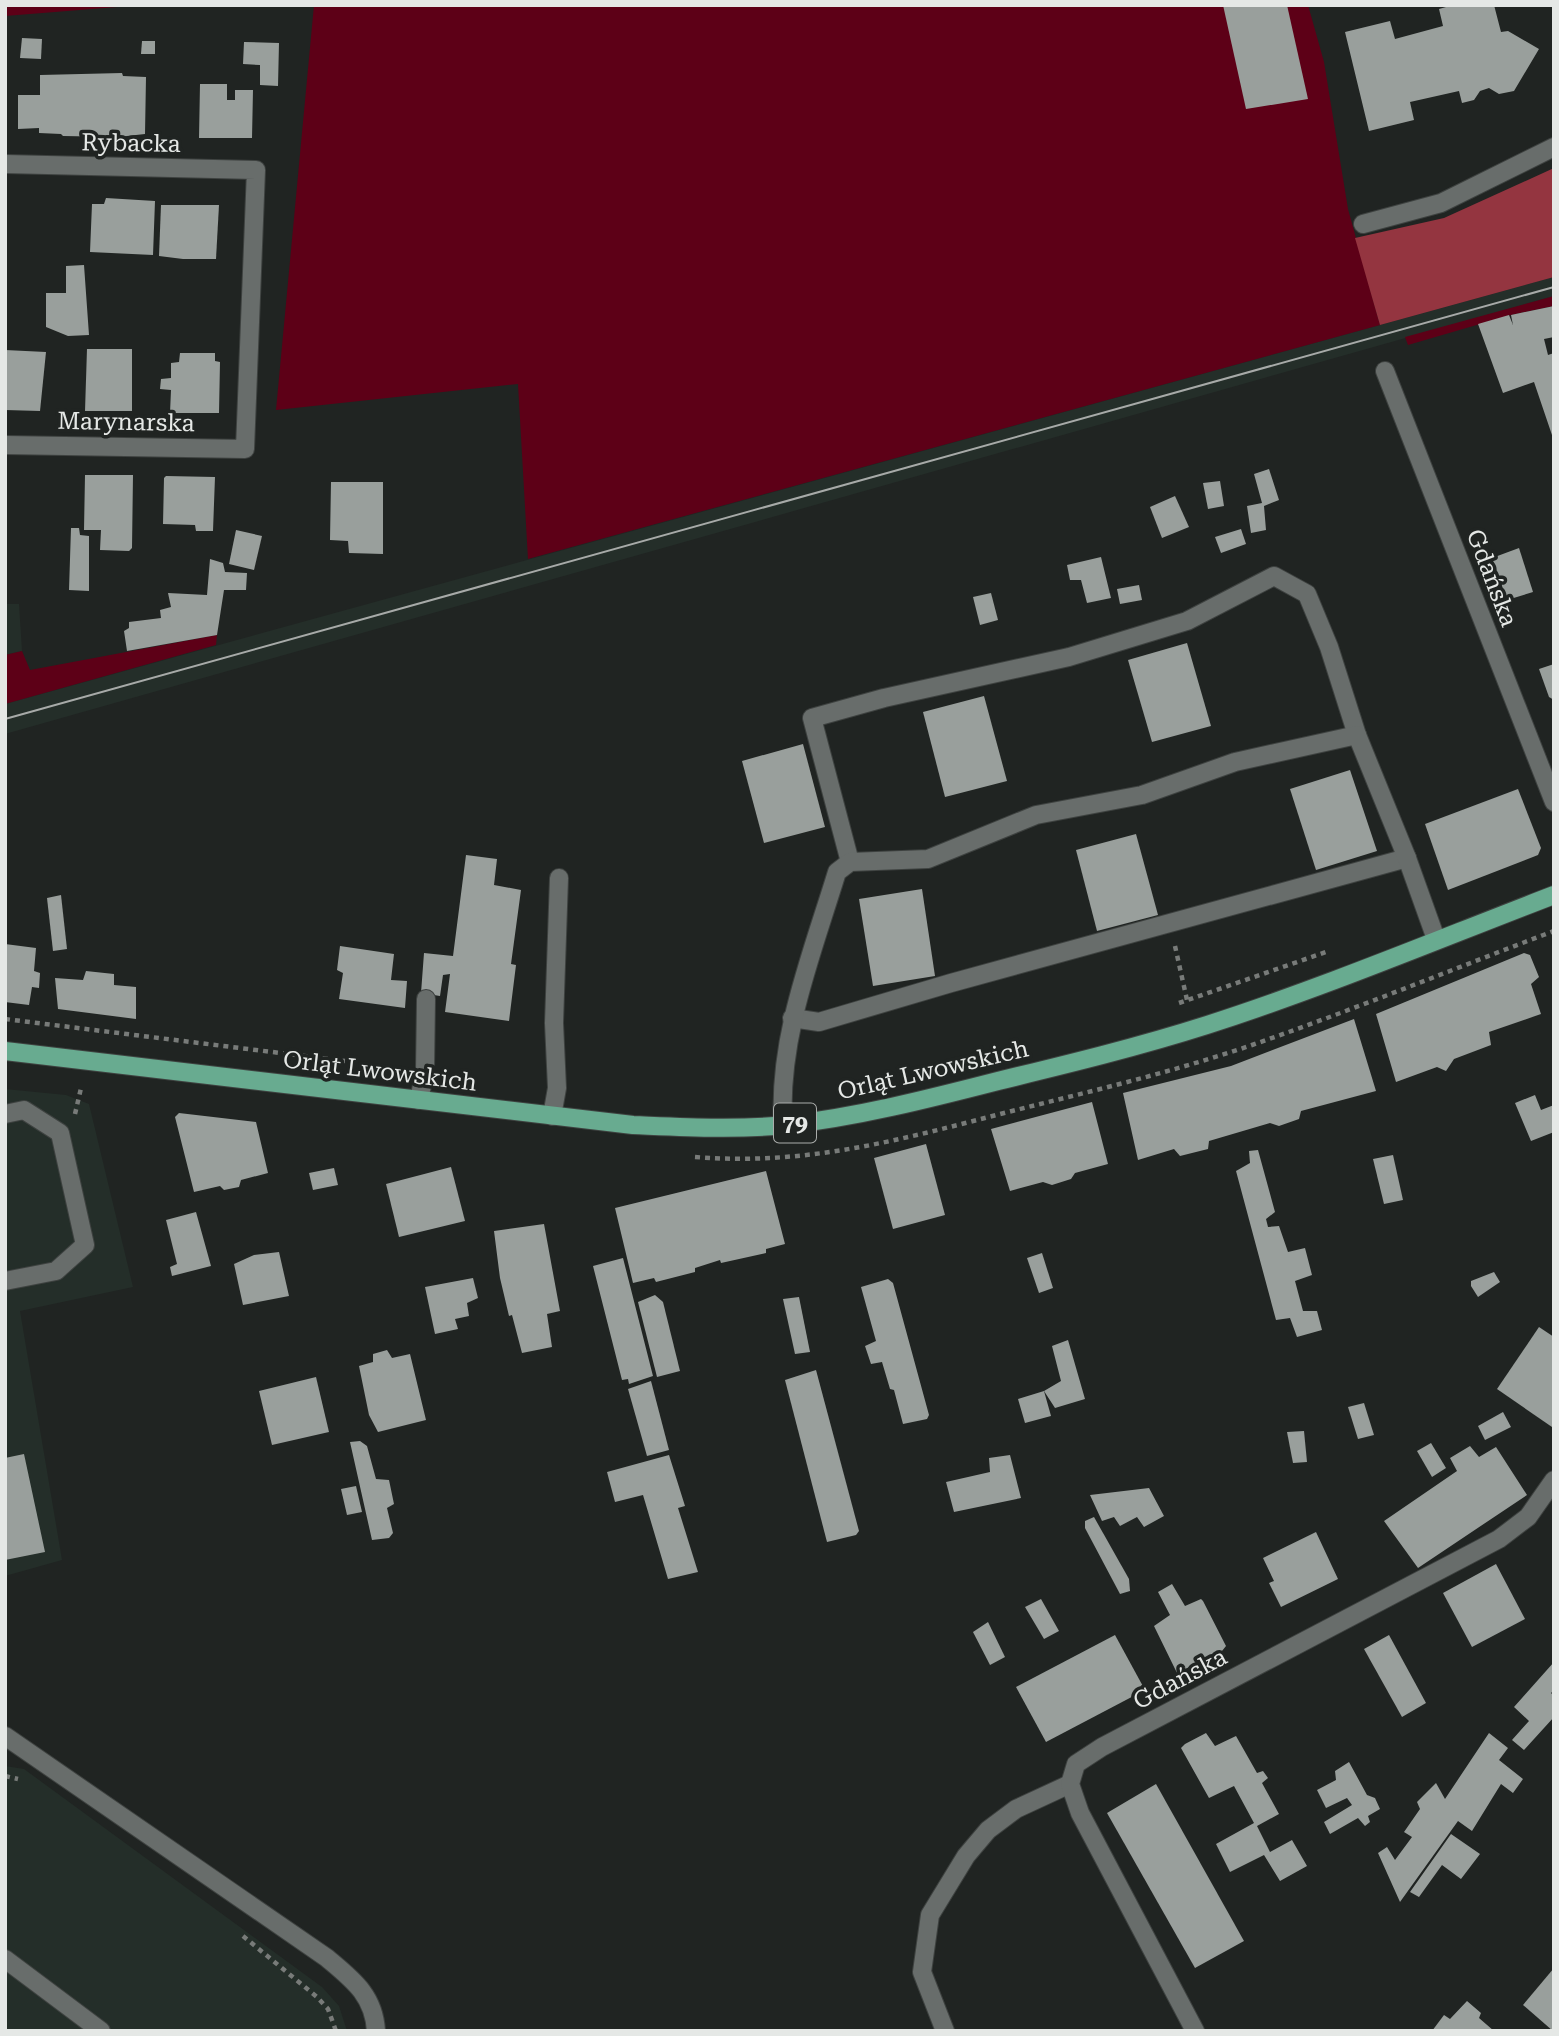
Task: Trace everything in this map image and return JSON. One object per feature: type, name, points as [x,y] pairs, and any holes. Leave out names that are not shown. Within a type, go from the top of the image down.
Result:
[{"type":"main road","name":"Orląt Lwowskich","points":[[5,1051],[633,1125],[694,1128],[783,1125],[844,1117],[1091,1058],[1220,1020],[1349,975],[1554,895]]},
{"type":"street","points":[[1363,225],[1441,203],[1554,147]]},
{"type":"street","name":"Rybacka","points":[[5,164],[256,170],[245,449]]},
{"type":"street","name":"Gdańska","points":[[1385,371],[1554,802]]},
{"type":"street","name":"Marynarska","points":[[5,445],[245,449]]},
{"type":"street","points":[[850,862],[812,718],[884,698],[1069,657],[1187,621],[1274,576],[1307,594],[1329,647],[1357,735],[1407,858],[1436,939]]},
{"type":"street","points":[[783,1125],[781,1098],[792,1018],[837,872],[850,862],[928,859],[1037,815],[1142,795],[1234,762],[1357,735]]},
{"type":"street","points":[[792,1018],[819,1022],[951,983],[1407,858]]},
{"type":"street","points":[[552,1116],[557,1088],[554,1023],[559,878]]},
{"type":"street","points":[[419,1100],[425,1072],[426,999]]},
{"type":"street","points":[[5,1114],[24,1110],[60,1133],[85,1245],[56,1271],[5,1281]]},
{"type":"street","name":"Gdańska","points":[[1070,1784],[1076,1764],[1102,1747],[1499,1539],[1528,1517],[1554,1480]]},
{"type":"street","points":[[5,1736],[327,1958],[363,1991],[374,2013],[376,2031]]},
{"type":"street","points":[[945,2031],[922,1972],[930,1915],[966,1856],[988,1830],[1016,1809],[1070,1784],[1080,1813],[1195,2031]]},
{"type":"street","points":[[5,1959],[101,2031]]},
{"type":"path","points":[[1171,923],[1187,1000]]},
{"type":"path","points":[[5,1776],[25,1782]]},
{"type":"path","points":[[240,1933],[317,1997],[328,2009],[336,2031]]},
{"type":"shaded area","points":[[5,5],[142,5],[5,16]]},
{"type":"shaded area","points":[[314,5],[1308,5],[1324,62],[1348,209],[1380,325],[528,559],[518,384],[276,410]]},
{"type":"shaded area","points":[[1554,168],[1554,277],[1380,325],[1355,238],[1444,218]]},
{"type":"shaded area","points":[[1554,277],[1554,296],[5,734],[5,704]]},
{"type":"shaded area","points":[[1554,296],[1554,306],[1511,315],[1408,345],[1405,337]]},
{"type":"shaded area","points":[[5,604],[19,604],[22,651],[5,655]]},
{"type":"shaded area","points":[[217,635],[216,645],[5,704],[5,655],[22,651],[30,670]]},
{"type":"shaded area","points":[[5,1089],[66,1095],[89,1104],[133,1287],[20,1311],[62,1560],[5,1576]]},
{"type":"shaded area","points":[[5,1766],[24,1769],[322,1987],[339,2006],[347,2031],[5,2031]]},
{"type":"building","points":[[1223,5],[1287,5],[1308,99],[1246,109]]},
{"type":"building","points":[[1453,5],[1494,5],[1501,32],[1508,31],[1539,49],[1514,91],[1499,94],[1489,88],[1480,91],[1474,100],[1462,103],[1459,91],[1410,102],[1414,120],[1369,131],[1345,32],[1390,21],[1395,39],[1443,26],[1439,9]]},
{"type":"building","points":[[22,38],[42,39],[41,59],[20,58]]},
{"type":"building","points":[[142,41],[155,41],[155,54],[141,54]]},
{"type":"building","points":[[244,42],[279,43],[278,86],[260,85],[260,65],[243,64]]},
{"type":"building","points":[[122,73],[123,76],[146,77],[145,134],[118,137],[63,136],[39,133],[39,128],[18,129],[18,95],[40,95],[40,75]]},
{"type":"building","points":[[200,84],[227,84],[227,100],[235,100],[235,90],[253,90],[252,138],[199,138]]},
{"type":"building","points":[[106,198],[155,201],[153,255],[90,252],[92,204],[104,204]]},
{"type":"building","points":[[161,205],[219,205],[216,259],[159,256]]},
{"type":"building","points":[[84,265],[89,335],[68,336],[46,327],[46,293],[66,293],[66,266]]},
{"type":"building","points":[[1554,306],[1554,337],[1544,339],[1548,355],[1554,353],[1553,438],[1534,382],[1503,393],[1478,324],[1509,315],[1513,325],[1511,315]]},
{"type":"building","points":[[87,349],[132,349],[132,411],[85,411]]},
{"type":"building","points":[[5,350],[46,352],[40,411],[5,410]]},
{"type":"building","points":[[180,353],[215,353],[215,361],[220,362],[219,413],[170,413],[171,390],[160,389],[161,379],[171,378],[171,363],[179,362]]},
{"type":"building","points":[[1269,469],[1279,500],[1264,506],[1266,530],[1251,533],[1247,506],[1262,503],[1254,474]]},
{"type":"building","points":[[85,475],[133,475],[132,548],[129,551],[100,550],[101,530],[84,530]]},
{"type":"building","points":[[166,476],[215,477],[213,531],[196,531],[195,525],[163,524]]},
{"type":"building","points":[[1220,481],[1224,506],[1208,509],[1203,483]]},
{"type":"building","points":[[331,482],[383,482],[383,554],[349,553],[348,541],[330,540]]},
{"type":"building","points":[[1175,496],[1189,527],[1162,538],[1150,507]]},
{"type":"building","points":[[71,528],[79,528],[80,535],[89,536],[89,591],[69,590]]},
{"type":"building","points":[[1241,529],[1246,544],[1221,553],[1215,537]]},
{"type":"building","points":[[236,530],[262,536],[254,570],[229,564]]},
{"type":"building","points":[[1519,548],[1533,592],[1507,600],[1492,558]]},
{"type":"building","points":[[1101,557],[1111,598],[1087,603],[1081,580],[1070,580],[1067,565]]},
{"type":"building","points":[[210,559],[223,563],[225,572],[247,573],[246,590],[224,590],[217,635],[127,651],[124,631],[129,628],[129,622],[161,618],[160,610],[171,607],[168,593],[207,595]]},
{"type":"building","points":[[1139,585],[1142,600],[1120,604],[1117,589]]},
{"type":"building","points":[[991,593],[998,620],[980,625],[973,597]]},
{"type":"building","points":[[1187,643],[1211,726],[1152,742],[1128,660]]},
{"type":"building","points":[[1554,664],[1554,700],[1549,697],[1539,669]]},
{"type":"building","points":[[984,696],[1007,781],[945,797],[923,712]]},
{"type":"building","points":[[803,744],[825,827],[764,843],[742,761]]},
{"type":"building","points":[[1350,770],[1377,851],[1316,870],[1290,789]]},
{"type":"building","points":[[1518,789],[1541,848],[1538,855],[1448,890],[1425,824]]},
{"type":"building","points":[[1136,834],[1158,915],[1097,931],[1076,850]]},
{"type":"building","points":[[466,855],[497,859],[494,885],[521,890],[511,964],[516,965],[509,1021],[445,1012],[450,974],[443,975],[440,996],[421,993],[424,953],[453,956]]},
{"type":"building","points":[[922,889],[935,976],[873,986],[859,899]]},
{"type":"building","points":[[61,895],[67,949],[53,951],[47,898]]},
{"type":"building","points":[[5,944],[36,948],[34,971],[40,973],[39,988],[32,987],[29,1005],[5,1002]]},
{"type":"building","points":[[340,946],[394,954],[391,980],[407,981],[405,1008],[339,999],[343,973],[337,970]]},
{"type":"building","points":[[1524,953],[1530,955],[1539,977],[1531,984],[1541,1014],[1489,1032],[1491,1045],[1454,1059],[1446,1071],[1437,1067],[1396,1082],[1376,1014]]},
{"type":"building","points":[[86,971],[114,974],[114,985],[136,987],[136,1019],[58,1009],[55,978],[83,980]]},
{"type":"building","points":[[1354,1019],[1376,1091],[1301,1111],[1299,1119],[1279,1126],[1270,1123],[1209,1141],[1208,1149],[1180,1156],[1174,1149],[1138,1160],[1123,1093],[1231,1066]]},
{"type":"building","points":[[1535,1095],[1541,1110],[1554,1105],[1554,1132],[1531,1141],[1515,1103]]},
{"type":"building","points":[[1092,1102],[1108,1164],[1075,1173],[1071,1179],[1052,1185],[1043,1182],[1010,1191],[991,1129]]},
{"type":"building","points":[[179,1113],[256,1122],[268,1173],[241,1180],[239,1187],[224,1190],[220,1186],[194,1192],[175,1117]]},
{"type":"building","points":[[926,1144],[945,1215],[893,1229],[874,1158]]},
{"type":"building","points":[[1258,1150],[1275,1212],[1266,1219],[1268,1227],[1279,1226],[1288,1252],[1305,1248],[1312,1275],[1295,1281],[1303,1311],[1317,1311],[1322,1330],[1297,1337],[1290,1318],[1276,1320],[1236,1171],[1250,1163],[1249,1151]]},
{"type":"building","points":[[1393,1155],[1403,1200],[1384,1204],[1373,1159]]},
{"type":"building","points":[[451,1167],[465,1221],[399,1237],[386,1184]]},
{"type":"building","points":[[334,1168],[338,1185],[313,1190],[309,1173]]},
{"type":"building","points":[[766,1171],[785,1244],[766,1249],[766,1253],[721,1263],[720,1260],[695,1268],[695,1272],[656,1282],[654,1278],[633,1283],[615,1208]]},
{"type":"building","points":[[196,1212],[211,1266],[172,1276],[170,1267],[177,1264],[166,1220]]},
{"type":"building","points":[[544,1224],[560,1311],[547,1314],[552,1347],[522,1353],[500,1278],[494,1231]]},
{"type":"building","points":[[279,1252],[289,1296],[243,1305],[234,1264],[254,1255]]},
{"type":"building","points":[[1042,1253],[1053,1288],[1039,1293],[1027,1258]]},
{"type":"building","points":[[623,1258],[653,1376],[629,1384],[628,1379],[622,1380],[593,1266]]},
{"type":"building","points":[[1494,1272],[1500,1282],[1478,1297],[1471,1281]]},
{"type":"building","points":[[473,1278],[478,1298],[467,1303],[469,1316],[455,1319],[458,1329],[435,1334],[425,1287]]},
{"type":"building","points":[[888,1279],[893,1283],[929,1415],[927,1419],[903,1424],[894,1390],[890,1389],[882,1362],[871,1364],[865,1346],[876,1341],[861,1287]]},
{"type":"building","points":[[655,1295],[663,1302],[680,1371],[657,1377],[638,1302]]},
{"type":"building","points":[[799,1297],[810,1352],[795,1354],[783,1299]]},
{"type":"building","points":[[1539,1327],[1554,1337],[1552,1427],[1497,1389]]},
{"type":"building","points":[[1068,1340],[1085,1399],[1055,1408],[1044,1391],[1061,1381],[1052,1346]]},
{"type":"building","points":[[387,1350],[392,1358],[410,1354],[426,1420],[378,1432],[369,1415],[359,1366],[373,1362],[373,1354]]},
{"type":"building","points":[[816,1370],[859,1531],[856,1535],[827,1542],[785,1380]]},
{"type":"building","points":[[316,1377],[329,1432],[272,1445],[259,1391]]},
{"type":"building","points":[[651,1381],[669,1450],[647,1456],[628,1389]]},
{"type":"building","points":[[1044,1391],[1051,1416],[1025,1423],[1018,1399]]},
{"type":"building","points":[[1364,1403],[1374,1435],[1358,1439],[1348,1407]]},
{"type":"building","points":[[1503,1412],[1511,1427],[1485,1440],[1478,1426]]},
{"type":"building","points":[[1304,1431],[1307,1462],[1293,1463],[1287,1432]]},
{"type":"building","points":[[360,1441],[367,1446],[376,1479],[389,1480],[394,1504],[387,1508],[393,1533],[389,1538],[372,1540],[350,1442]]},
{"type":"building","points":[[1431,1443],[1446,1468],[1432,1477],[1417,1451]]},
{"type":"building","points":[[1470,1446],[1479,1457],[1496,1447],[1527,1495],[1418,1568],[1384,1521],[1457,1471],[1450,1458]]},
{"type":"building","points":[[24,1454],[45,1552],[5,1560],[5,1458]]},
{"type":"building","points":[[669,1455],[685,1506],[678,1508],[698,1572],[668,1579],[643,1495],[615,1502],[607,1472]]},
{"type":"building","points":[[1010,1455],[1021,1498],[954,1512],[946,1482],[990,1472],[989,1458]]},
{"type":"building","points":[[356,1486],[362,1512],[347,1515],[341,1489]]},
{"type":"building","points":[[1149,1488],[1164,1516],[1144,1527],[1137,1517],[1120,1526],[1114,1517],[1102,1521],[1090,1495]]},
{"type":"building","points":[[1094,1517],[1129,1579],[1130,1591],[1120,1594],[1085,1528],[1085,1521]]},
{"type":"building","points":[[1316,1532],[1338,1579],[1281,1607],[1269,1583],[1274,1581],[1263,1558]]},
{"type":"building","points":[[1496,1564],[1525,1619],[1472,1647],[1443,1593]]},
{"type":"building","points":[[1172,1584],[1185,1606],[1201,1599],[1203,1601],[1226,1646],[1222,1651],[1177,1673],[1154,1626],[1170,1615],[1158,1592]]},
{"type":"building","points":[[1041,1599],[1059,1631],[1044,1639],[1025,1607]]},
{"type":"building","points":[[988,1622],[1005,1657],[990,1665],[973,1632]]},
{"type":"building","points":[[1115,1635],[1145,1690],[1046,1742],[1016,1687]]},
{"type":"building","points":[[1389,1635],[1426,1703],[1402,1717],[1364,1649]]},
{"type":"building","points":[[1554,1662],[1554,1690],[1551,1693],[1554,1696],[1554,1717],[1524,1750],[1512,1740],[1529,1721],[1514,1707]]},
{"type":"building","points":[[1206,1733],[1215,1746],[1236,1736],[1257,1773],[1263,1771],[1268,1778],[1262,1783],[1279,1814],[1257,1826],[1270,1852],[1292,1840],[1307,1866],[1280,1881],[1264,1855],[1230,1872],[1216,1844],[1254,1823],[1234,1786],[1209,1798],[1181,1748]]},
{"type":"building","points":[[1489,1733],[1508,1748],[1499,1760],[1523,1779],[1513,1793],[1501,1784],[1472,1831],[1458,1821],[1400,1902],[1378,1853],[1387,1847],[1395,1860],[1412,1837],[1404,1832],[1420,1809],[1417,1802],[1436,1783],[1445,1799]]},
{"type":"building","points":[[1349,1762],[1367,1795],[1375,1798],[1380,1809],[1368,1816],[1370,1822],[1365,1826],[1358,1818],[1330,1834],[1324,1822],[1352,1805],[1347,1798],[1326,1808],[1317,1790],[1336,1780],[1335,1771]]},
{"type":"building","points":[[1156,1784],[1244,1941],[1195,1968],[1107,1813]]},
{"type":"building","points":[[1451,1834],[1480,1854],[1461,1879],[1442,1865],[1419,1897],[1410,1892]]},
{"type":"building","points":[[1554,1968],[1554,2031],[1553,2031],[1523,2005]]},
{"type":"building","points":[[1467,2001],[1481,2013],[1479,2018],[1494,2031],[1432,2031],[1444,2015],[1450,2019]]},
{"type":"tram line","points":[[5,719],[1554,287]]}]
